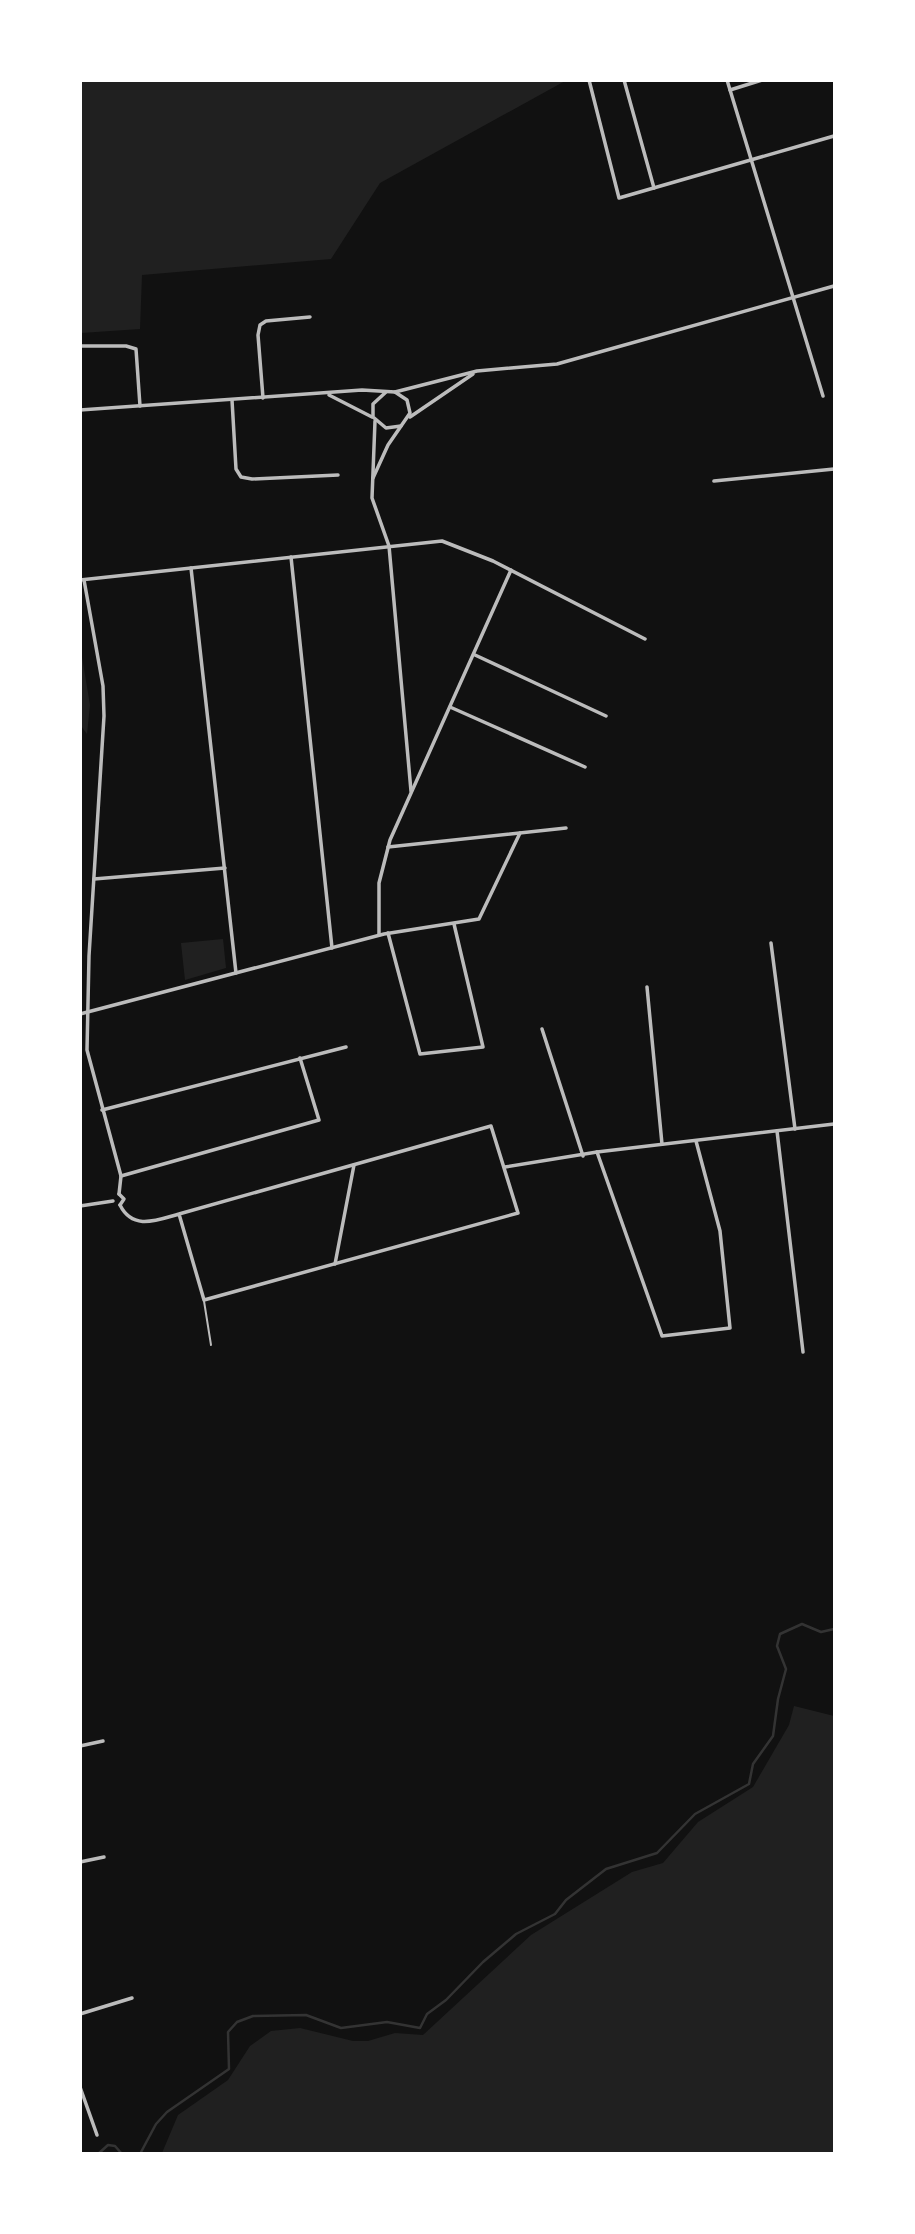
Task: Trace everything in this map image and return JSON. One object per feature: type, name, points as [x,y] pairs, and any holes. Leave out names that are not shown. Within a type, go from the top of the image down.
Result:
[{"type":"street","points":[[589,80],[619,198],[835,136]]},
{"type":"street","points":[[624,80],[654,188]]},
{"type":"street","points":[[727,80],[823,396]]},
{"type":"street","points":[[730,90],[762,80]]},
{"type":"street","points":[[80,410],[395,392],[477,371],[557,364],[835,286]]},
{"type":"street","points":[[263,398],[258,335],[260,325],[265,321],[310,317]]},
{"type":"street","points":[[80,346],[126,346],[136,349],[139,358],[140,406]]},
{"type":"street","points":[[373,478],[388,445],[408,418],[477,371]]},
{"type":"street","points":[[388,391],[375,401],[373,504],[389,546],[412,793]]},
{"type":"street","points":[[395,392],[407,400],[408,418]]},
{"type":"street","points":[[327,394],[386,428],[403,425]]},
{"type":"street","points":[[232,400],[236,470],[241,477],[251,480],[338,475]]},
{"type":"street","points":[[714,481],[835,469]]},
{"type":"street","points":[[120,1205],[124,1200],[119,1194],[121,1176],[87,1050],[93,879],[104,716],[103,687],[82,580],[389,546],[448,542],[511,570],[645,639]]},
{"type":"street","points":[[291,557],[332,948]]},
{"type":"street","points":[[191,568],[236,973]]},
{"type":"street","points":[[379,935],[377,894],[388,847],[511,570]]},
{"type":"street","points":[[474,655],[606,716]]},
{"type":"street","points":[[450,707],[585,767]]},
{"type":"street","points":[[388,847],[566,828]]},
{"type":"street","points":[[80,1014],[379,935],[479,919],[520,833]]},
{"type":"street","points":[[93,879],[225,868]]},
{"type":"street","points":[[388,933],[420,1054],[483,1047],[454,924]]},
{"type":"street","points":[[771,943],[795,1129]]},
{"type":"street","points":[[647,986],[662,1144]]},
{"type":"street","points":[[542,1029],[583,1156]]},
{"type":"street","points":[[102,1110],[346,1047]]},
{"type":"street","points":[[121,1176],[319,1120],[300,1058]]},
{"type":"street","points":[[505,1167],[597,1152],[835,1124]]},
{"type":"street","points":[[80,1206],[113,1201],[120,1205],[126,1215],[141,1224],[491,1126],[518,1213],[204,1300],[179,1214]]},
{"type":"street","points":[[777,1131],[803,1352]]},
{"type":"street","points":[[597,1152],[662,1336],[730,1328],[720,1231],[696,1141]]},
{"type":"street","points":[[335,1264],[354,1165]]},
{"type":"street","points":[[113,1201],[119,1194]]},
{"type":"street","points":[[80,1746],[103,1741]]},
{"type":"street","points":[[80,1862],[104,1857]]},
{"type":"street","points":[[80,2014],[132,1998]]},
{"type":"street","points":[[80,2087],[97,2136]]},
{"type":"lane","points":[[204,1300],[211,1345]]},
{"type":"shaded area","points":[[81,80],[565,81],[380,183],[331,259],[142,275],[140,329],[81,333]]},
{"type":"shaded area","points":[[81,651],[90,705],[87,734],[81,726]]},
{"type":"shaded area","points":[[223,939],[226,968],[185,980],[181,943]]},
{"type":"shaded area","points":[[794,1706],[834,1716],[834,2153],[162,2153],[178,2115],[228,2080],[250,2046],[271,2031],[300,2028],[353,2041],[368,2041],[395,2033],[423,2035],[531,1935],[632,1872],[663,1863],[698,1822],[753,1787],[789,1725]]},
{"type":"waterway","points":[[140,2154],[156,2124],[167,2112],[229,2069],[228,2032],[237,2022],[253,2016],[306,2015],[341,2028],[387,2022],[420,2028],[427,2014],[446,2000],[483,1962],[516,1934],[555,1914],[566,1900],[606,1869],[657,1853],[695,1814],[749,1784],[753,1764],[773,1736],[778,1699],[786,1669],[777,1646],[780,1634],[802,1624],[821,1632],[834,1629]]},
{"type":"waterway","points":[[98,2154],[108,2145],[115,2146],[122,2154]]}]
